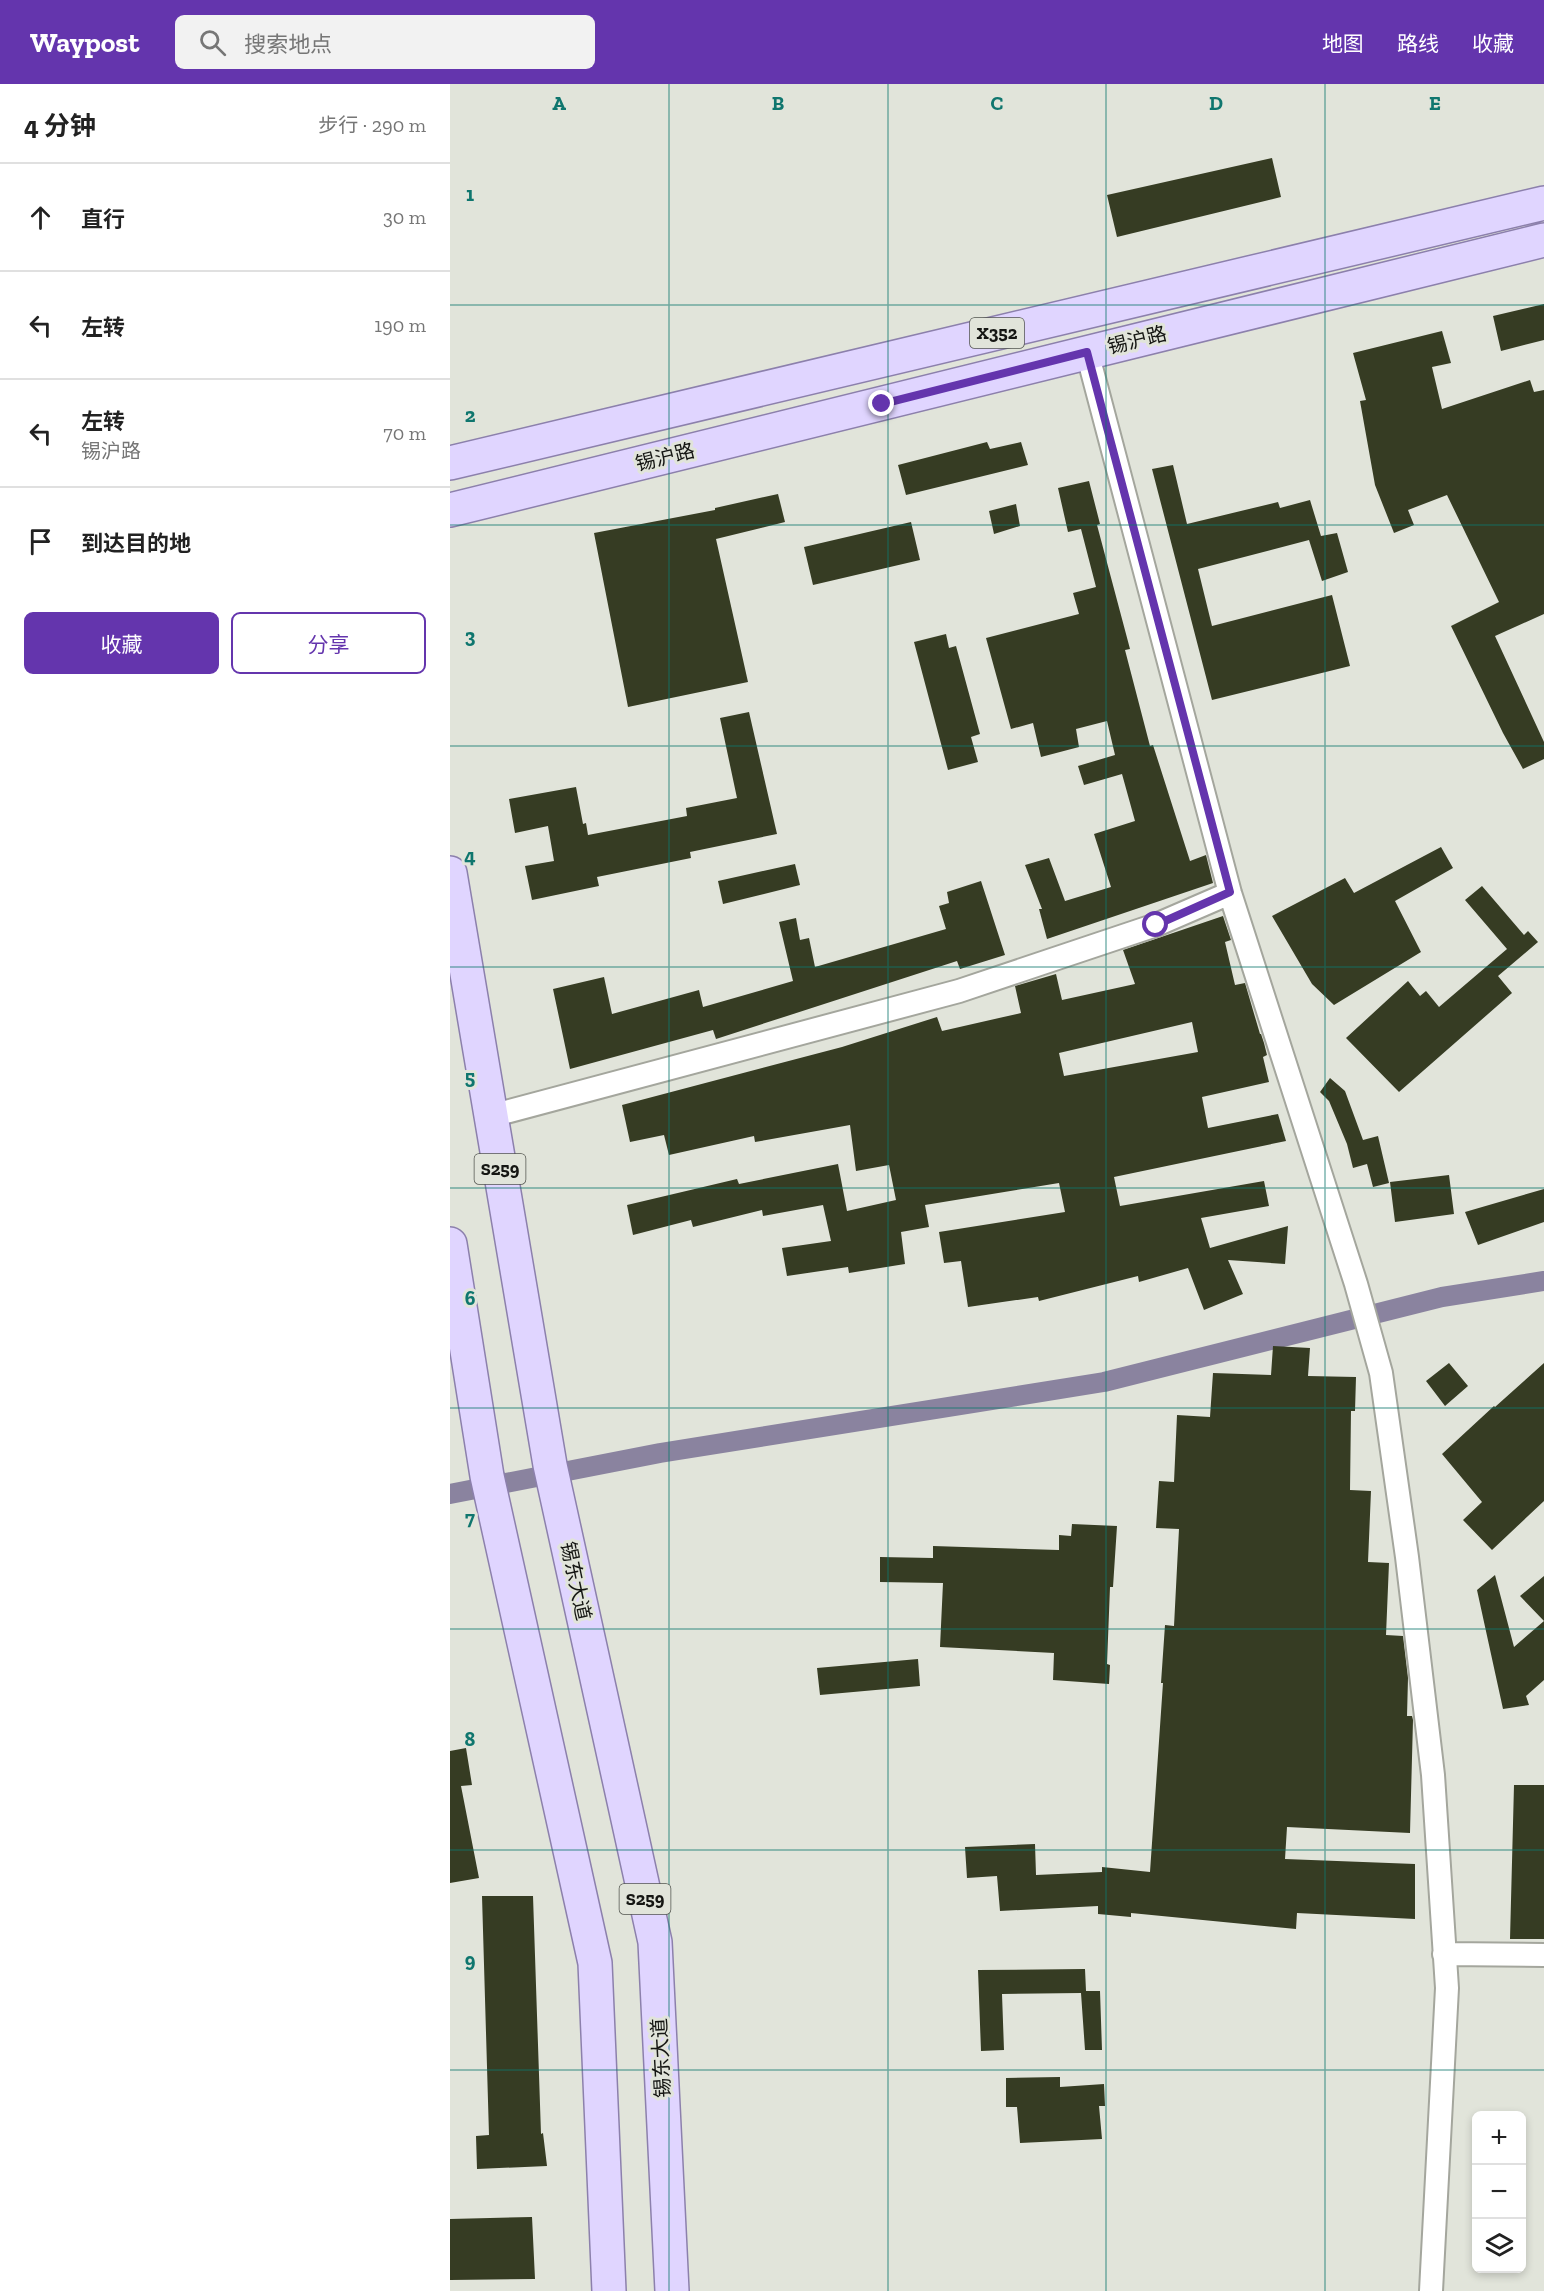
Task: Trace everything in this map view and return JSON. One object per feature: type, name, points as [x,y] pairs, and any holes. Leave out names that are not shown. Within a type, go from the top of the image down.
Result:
[{"type":"main road","name":"锡沪路","points":[[450,463],[1544,203]]},
{"type":"main road","name":"锡沪路","points":[[450,510],[1544,240]]},
{"type":"main road","name":"锡东大道","points":[[450,873],[550,1465],[655,1942],[672,2291]]},
{"type":"main road","points":[[450,1244],[498,1527],[595,1963],[609,2291]]},
{"type":"street","points":[[1087,352],[1230,892],[1356,1284],[1381,1372],[1407,1557],[1433,1775],[1447,1988],[1431,2291]]},
{"type":"street","points":[[491,1116],[959,990],[1156,925],[1230,892]]},
{"type":"street","points":[[1444,1954],[1544,1955]]},
{"type":"building","points":[[1272,158],[1281,197],[1117,237],[1107,195]]},
{"type":"building","points":[[1544,304],[1544,340],[1501,351],[1493,316]]},
{"type":"building","points":[[1442,331],[1451,363],[1432,367],[1442,409],[1530,380],[1534,392],[1544,390],[1544,614],[1495,636],[1544,742],[1544,759],[1523,769],[1451,626],[1499,602],[1447,495],[1408,510],[1414,525],[1394,533],[1375,485],[1360,401],[1366,400],[1353,353]]},
{"type":"building","points":[[987,442],[990,449],[1021,442],[1028,465],[906,495],[898,465]]},
{"type":"building","points":[[1173,465],[1187,524],[1278,502],[1280,508],[1310,500],[1321,536],[1337,533],[1348,572],[1322,581],[1309,540],[1198,569],[1212,626],[1332,595],[1350,666],[1212,700],[1152,469]]},
{"type":"building","points":[[1089,481],[1100,524],[1097,525],[1130,649],[1125,650],[1150,746],[1153,745],[1190,861],[1206,855],[1213,883],[1047,939],[1039,909],[1042,909],[1025,865],[1049,858],[1065,901],[1111,887],[1094,834],[1135,821],[1122,774],[1084,785],[1078,766],[1115,755],[1107,721],[1076,729],[1079,747],[1041,757],[1033,723],[1011,729],[986,638],[1079,614],[1073,593],[1096,587],[1081,529],[1068,532],[1058,488]]},
{"type":"building","points":[[778,494],[785,522],[716,539],[748,682],[628,707],[594,533],[715,510],[715,508]]},
{"type":"building","points":[[1016,504],[1020,526],[994,534],[989,511]]},
{"type":"building","points":[[911,522],[920,560],[813,585],[804,547]]},
{"type":"building","points":[[946,634],[949,648],[956,646],[980,734],[971,737],[978,762],[948,770],[914,642]]},
{"type":"building","points":[[749,712],[777,834],[690,852],[691,858],[597,877],[599,886],[532,900],[525,866],[554,861],[548,826],[515,833],[509,799],[576,787],[583,824],[586,823],[588,835],[687,816],[686,808],[737,798],[720,718]]},
{"type":"building","points":[[1441,847],[1453,868],[1395,901],[1421,952],[1334,1005],[1312,984],[1272,916],[1345,878],[1354,893]]},
{"type":"building","points":[[795,864],[800,885],[723,904],[718,881]]},
{"type":"building","points":[[981,881],[1005,955],[960,969],[957,961],[716,1039],[713,1030],[570,1069],[553,989],[604,977],[612,1014],[699,990],[703,1007],[793,981],[779,922],[796,918],[800,940],[809,938],[815,967],[946,929],[939,906],[949,903],[947,892]]},
{"type":"building","points":[[1482,886],[1524,935],[1528,931],[1538,942],[1498,976],[1512,993],[1399,1092],[1346,1038],[1408,981],[1420,996],[1426,991],[1439,1007],[1507,949],[1465,900]]},
{"type":"building","points":[[1223,916],[1231,940],[1225,942],[1235,985],[1245,983],[1267,1055],[1263,1057],[1269,1082],[1202,1097],[1208,1128],[1278,1114],[1286,1141],[1114,1177],[1120,1206],[1264,1181],[1269,1206],[1201,1218],[1210,1248],[1288,1226],[1285,1264],[1228,1260],[1243,1294],[1204,1310],[1188,1268],[1139,1282],[1138,1276],[1039,1301],[1038,1297],[968,1307],[961,1261],[944,1263],[939,1232],[1065,1212],[1059,1183],[925,1205],[929,1227],[901,1232],[905,1264],[849,1273],[848,1267],[787,1276],[782,1248],[831,1241],[823,1205],[763,1216],[762,1210],[693,1227],[691,1220],[633,1235],[627,1205],[737,1179],[739,1184],[838,1164],[847,1211],[896,1200],[889,1165],[856,1171],[850,1125],[755,1142],[754,1136],[669,1155],[664,1135],[630,1142],[622,1105],[842,1047],[937,1017],[942,1031],[1021,1013],[1015,986],[1056,974],[1062,1000],[1135,984],[1123,950]],"holes":[[[1192,1022],[1198,1052],[1064,1076],[1059,1053]]]},
{"type":"building","points":[[1330,1078],[1345,1091],[1363,1140],[1378,1136],[1389,1183],[1373,1187],[1367,1164],[1353,1168],[1347,1144],[1329,1101],[1320,1092]]},
{"type":"building","points":[[1449,1175],[1454,1214],[1395,1222],[1390,1182]]},
{"type":"building","points":[[1544,1189],[1544,1222],[1478,1245],[1465,1212]]},
{"type":"building","points":[[1273,1346],[1310,1348],[1308,1376],[1356,1377],[1355,1411],[1351,1411],[1350,1490],[1371,1491],[1368,1562],[1389,1563],[1386,1635],[1403,1636],[1408,1678],[1407,1716],[1412,1716],[1413,1720],[1410,1833],[1287,1827],[1285,1859],[1415,1864],[1415,1919],[1297,1913],[1296,1929],[1131,1913],[1131,1917],[1098,1914],[1098,1906],[1000,1911],[997,1876],[967,1878],[965,1847],[1035,1844],[1036,1875],[1102,1872],[1102,1867],[1150,1872],[1165,1625],[1174,1626],[1179,1529],[1156,1528],[1159,1481],[1174,1482],[1177,1415],[1210,1417],[1213,1373],[1271,1375]]},
{"type":"building","points":[[1449,1363],[1468,1386],[1445,1406],[1426,1381]]},
{"type":"building","points":[[1544,1363],[1544,1501],[1492,1550],[1463,1520],[1482,1502],[1442,1454]]},
{"type":"building","points":[[1072,1524],[1117,1526],[1113,1587],[1110,1587],[1107,1664],[1110,1665],[1109,1684],[1053,1680],[1054,1653],[940,1647],[943,1583],[880,1582],[880,1557],[933,1558],[933,1546],[1059,1550],[1059,1535],[1071,1536]]},
{"type":"building","points":[[1495,1575],[1514,1647],[1544,1621],[1544,1680],[1526,1696],[1529,1705],[1503,1709],[1477,1590]]},
{"type":"building","points":[[1544,1576],[1544,1621],[1520,1596]]},
{"type":"building","points":[[918,1659],[920,1686],[820,1695],[817,1668]]},
{"type":"building","points":[[466,1748],[472,1785],[461,1786],[479,1878],[450,1883],[450,1751]]},
{"type":"building","points":[[1514,1785],[1544,1785],[1544,1939],[1510,1939]]},
{"type":"building","points":[[482,1896],[533,1896],[541,2134],[543,2133],[547,2166],[477,2169],[476,2136],[489,2135]]},
{"type":"building","points":[[1085,1969],[1086,1991],[1100,1991],[1102,2050],[1085,2050],[1081,1993],[1002,1994],[1004,2050],[981,2051],[978,1970]]},
{"type":"building","points":[[1060,2077],[1060,2087],[1104,2084],[1105,2106],[1099,2106],[1102,2139],[1020,2143],[1017,2107],[1006,2107],[1006,2078]]},
{"type":"building","points":[[532,2217],[535,2279],[450,2280],[450,2219]]},
{"type":"waterway","points":[[450,1494],[660,1453],[1104,1382],[1442,1297],[1544,1281]]},
{"type":"route","points":[[882,404],[1087,352],[1230,892],[1156,925]]}]
